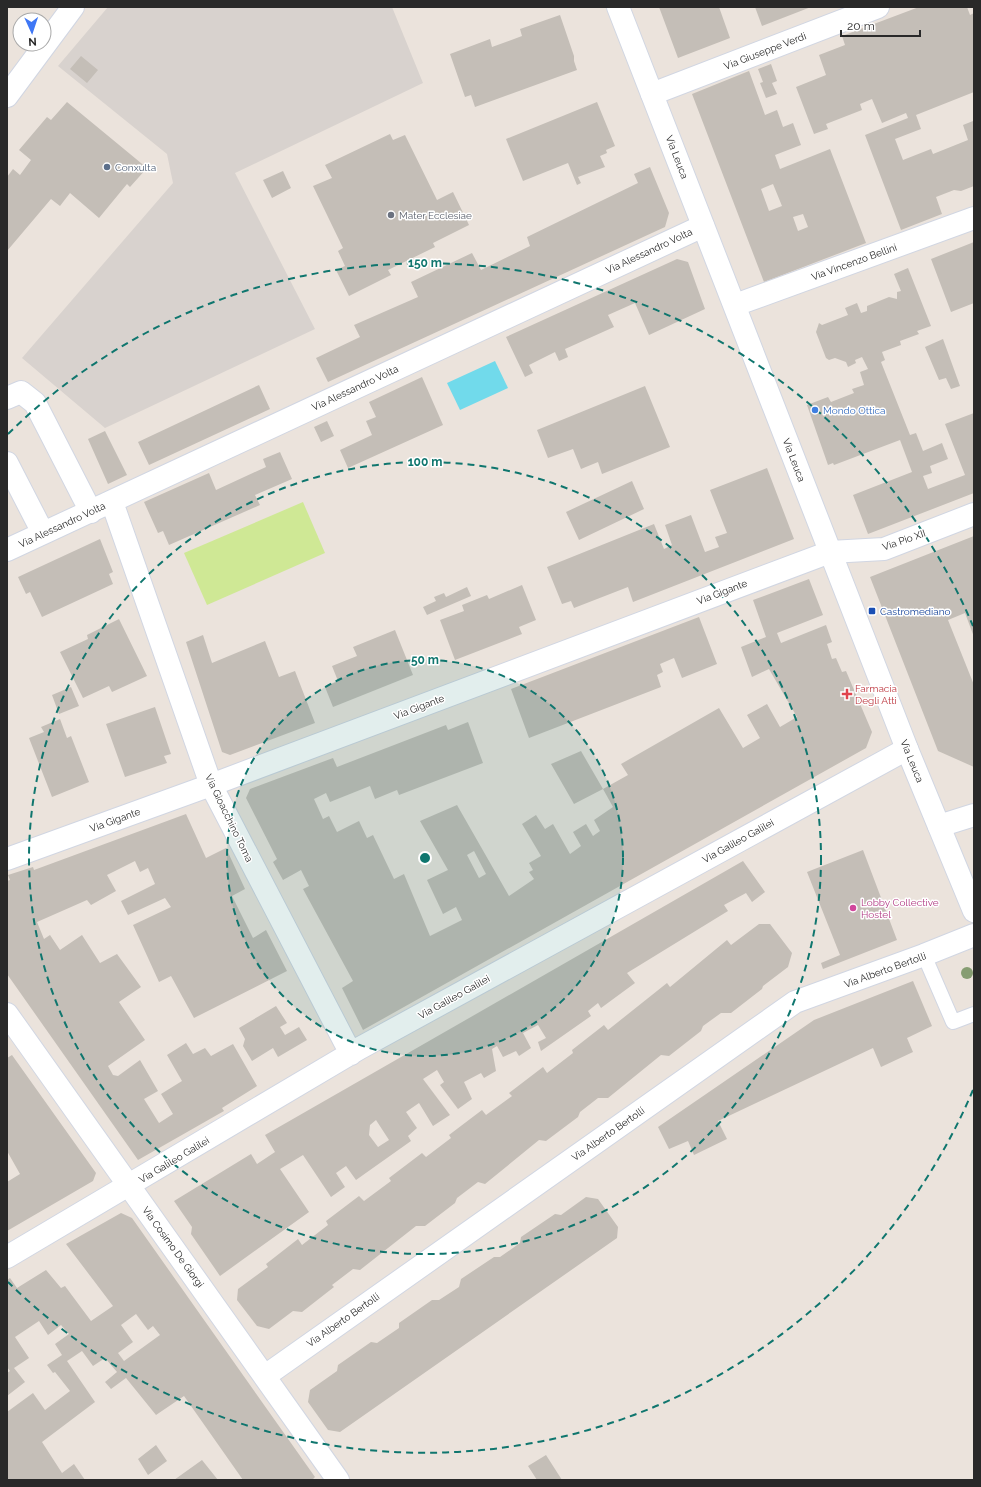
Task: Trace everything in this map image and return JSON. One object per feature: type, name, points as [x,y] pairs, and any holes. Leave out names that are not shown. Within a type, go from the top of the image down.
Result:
[{"type":"street","points":[[9,84],[73,7]]},
{"type":"street","name":"Via Leuca","points":[[618,7],[907,749],[974,911]]},
{"type":"street","name":"Via Giuseppe Verdi","points":[[652,94],[878,7]]},
{"type":"street","name":"Via Vincenzo Bellini","points":[[735,305],[974,218]]},
{"type":"street","name":"Via Alessandro Volta","points":[[7,550],[704,226]]},
{"type":"street","points":[[7,398],[21,392],[35,403],[91,512]]},
{"type":"street","points":[[7,463],[43,533]]},
{"type":"street","name":"Via Gioacchino Toma","points":[[112,502],[211,785],[351,1054]]},
{"type":"street","name":"Via Pio XII","points":[[830,552],[884,549],[974,514]]},
{"type":"street","name":"Via Gigante","points":[[7,859],[211,785],[830,552]]},
{"type":"street","name":"Via Galileo Galilei","points":[[7,1257],[351,1054],[907,749]]},
{"type":"street","points":[[939,826],[974,815]]},
{"type":"street","name":"Via Alberto Bertolli","points":[[265,1376],[795,1002],[924,955],[974,935]]},
{"type":"street","name":"Via Cosimo De Giorgi","points":[[7,1014],[338,1480]]},
{"type":"lane","points":[[924,955],[953,1022],[974,1014]]},
{"type":"green space","points":[[303,502],[325,553],[207,605],[184,553]]},
{"type":"shaded area","points":[[108,7],[392,7],[423,83],[235,173],[315,329],[105,428],[22,358],[173,183],[167,154],[58,66]]},
{"type":"water","points":[[495,361],[508,388],[460,410],[447,383]]},
{"type":"building","points":[[659,7],[719,7],[730,38],[678,58]]},
{"type":"building","points":[[755,7],[811,7],[762,26]]},
{"type":"building","points":[[919,7],[967,7],[970,15],[974,13],[974,92],[916,115],[921,129],[895,139],[903,160],[931,149],[933,154],[968,140],[963,125],[973,121],[974,186],[961,191],[954,190],[936,197],[942,214],[901,230],[865,135],[908,118],[906,113],[882,123],[872,99],[860,104],[862,110],[826,124],[828,129],[814,134],[796,87],[826,75],[819,55],[845,45],[842,36]]},
{"type":"building","points":[[560,15],[574,56],[577,70],[475,107],[471,95],[465,97],[450,54],[490,39],[492,47],[522,36],[520,29]]},
{"type":"building","points":[[81,56],[98,70],[87,83],[70,69]]},
{"type":"building","points":[[771,64],[777,81],[772,83],[777,94],[766,98],[760,83],[763,82],[758,69]]},
{"type":"building","points":[[749,71],[765,115],[777,110],[783,127],[793,123],[801,145],[775,155],[780,169],[830,149],[866,243],[764,282],[692,94]],"holes":[[[773,184],[782,206],[769,211],[761,189]],[[803,214],[808,227],[798,231],[793,217]]]},
{"type":"building","points":[[67,102],[147,168],[130,187],[127,184],[99,218],[70,193],[60,206],[51,199],[7,251],[7,177],[13,169],[20,175],[31,160],[19,150],[47,117],[51,120]]},
{"type":"building","points":[[597,102],[615,146],[606,150],[607,153],[600,156],[605,167],[578,177],[581,183],[577,185],[568,163],[523,181],[506,139]]},
{"type":"building","name":"Mater Ecclesiae","points":[[390,134],[393,140],[405,135],[437,200],[453,192],[469,225],[433,243],[435,247],[388,270],[391,275],[349,296],[336,270],[345,266],[338,251],[343,248],[313,186],[332,178],[325,165]]},
{"type":"building","points":[[650,167],[669,213],[665,227],[328,382],[316,358],[360,337],[354,325],[418,297],[411,282],[472,253],[481,270],[530,246],[527,237],[638,183],[634,174]]},
{"type":"building","points":[[283,171],[291,188],[272,198],[263,180]]},
{"type":"building","points":[[974,242],[974,303],[951,312],[931,259]]},
{"type":"building","points":[[677,259],[688,262],[705,309],[649,335],[635,303],[608,315],[614,327],[565,349],[568,357],[559,361],[555,352],[529,365],[533,373],[525,377],[506,337]]},
{"type":"building","points":[[908,268],[931,326],[917,331],[919,334],[900,341],[901,345],[882,352],[885,360],[881,362],[910,435],[916,433],[923,451],[942,443],[948,459],[930,466],[932,473],[923,476],[928,489],[965,475],[945,424],[974,413],[974,493],[868,534],[853,495],[912,472],[900,440],[834,465],[833,463],[828,465],[807,405],[828,397],[831,402],[854,393],[852,389],[864,385],[860,372],[868,369],[862,357],[855,360],[856,363],[848,367],[846,362],[835,358],[829,360],[826,358],[816,332],[819,323],[822,325],[848,315],[845,308],[857,303],[861,313],[867,311],[867,306],[889,297],[897,299],[897,292],[901,291],[894,274]]},
{"type":"building","points":[[943,339],[960,386],[951,389],[946,378],[939,380],[925,347]]},
{"type":"building","points":[[422,377],[443,425],[348,468],[340,450],[372,435],[366,421],[376,417],[369,402]]},
{"type":"building","points":[[259,385],[270,409],[149,465],[138,442]]},
{"type":"building","points":[[645,386],[670,447],[602,474],[598,462],[581,469],[573,449],[548,458],[537,430]]},
{"type":"building","points":[[327,421],[334,436],[321,442],[314,427]]},
{"type":"building","points":[[105,431],[127,475],[108,484],[88,439]]},
{"type":"building","points":[[280,452],[292,479],[255,495],[260,505],[169,545],[163,531],[158,533],[144,502],[209,473],[216,490],[266,467],[263,459]]},
{"type":"building","points":[[767,468],[794,539],[633,602],[628,587],[574,608],[571,601],[562,604],[547,567],[654,524],[664,549],[672,545],[665,525],[691,515],[705,552],[719,547],[715,537],[727,533],[710,490]]},
{"type":"building","points":[[632,481],[644,509],[579,540],[566,512]]},
{"type":"building","points":[[974,536],[974,637],[965,613],[948,620],[974,685],[974,767],[938,751],[870,577]]},
{"type":"building","points":[[100,539],[113,572],[109,574],[113,584],[42,617],[30,592],[26,594],[18,577]]},
{"type":"building","points":[[809,579],[823,615],[777,633],[781,643],[826,625],[832,642],[827,644],[832,659],[836,658],[842,672],[846,671],[872,732],[866,748],[363,1030],[342,988],[353,981],[303,889],[309,886],[301,870],[283,880],[273,862],[277,859],[246,798],[250,789],[333,758],[337,767],[446,725],[448,730],[468,722],[483,763],[399,795],[397,790],[375,799],[370,786],[330,802],[326,793],[314,799],[323,819],[329,816],[337,832],[359,821],[367,838],[373,835],[394,879],[404,874],[430,936],[462,920],[456,907],[443,914],[427,880],[448,870],[420,821],[457,805],[509,896],[534,879],[529,872],[533,870],[529,863],[541,856],[522,824],[536,815],[545,829],[553,824],[570,854],[581,846],[573,832],[586,824],[593,836],[600,831],[594,820],[613,807],[603,789],[628,775],[621,764],[719,708],[743,748],[760,738],[747,715],[767,704],[780,727],[797,717],[769,669],[752,677],[741,647],[766,637],[753,600]],"holes":[[[474,851],[486,874],[479,878],[467,855]]]},
{"type":"building","points":[[522,585],[536,620],[519,627],[522,634],[455,660],[440,620],[464,611],[462,605],[487,595],[489,599]]},
{"type":"building","points":[[467,587],[471,596],[427,615],[423,607],[436,601],[434,597],[444,593],[446,597]]},
{"type":"building","points":[[699,617],[717,664],[682,678],[674,658],[660,664],[663,672],[657,675],[661,687],[529,738],[511,689]]},
{"type":"building","points":[[119,619],[147,676],[112,692],[109,686],[83,698],[60,652],[88,639],[87,635]]},
{"type":"building","points":[[395,630],[413,675],[333,707],[325,687],[338,681],[332,666],[357,656],[353,647]]},
{"type":"building","points":[[203,635],[212,663],[265,641],[279,677],[295,671],[315,723],[230,755],[222,752],[186,642]]},
{"type":"building","points":[[71,687],[79,706],[59,714],[52,695]]},
{"type":"building","points":[[155,707],[171,754],[164,756],[167,763],[125,777],[106,724]]},
{"type":"building","points":[[60,719],[67,738],[71,736],[89,782],[52,797],[29,738],[44,732],[41,727]]},
{"type":"building","points":[[581,751],[603,789],[574,804],[551,764]]},
{"type":"building","points":[[186,814],[206,858],[226,848],[245,889],[232,896],[253,938],[266,930],[287,971],[194,1018],[171,976],[159,982],[133,925],[171,907],[165,898],[128,915],[121,901],[155,884],[148,868],[140,872],[135,861],[107,875],[116,891],[91,905],[87,900],[37,922],[44,939],[50,935],[60,950],[82,935],[100,963],[117,954],[141,987],[119,1002],[145,1040],[108,1066],[113,1075],[118,1076],[140,1060],[158,1091],[144,1099],[159,1123],[173,1114],[161,1094],[182,1081],[167,1055],[186,1043],[193,1054],[205,1048],[211,1056],[233,1044],[257,1086],[222,1108],[224,1111],[138,1160],[7,974],[7,881],[10,880],[8,875],[33,867],[34,870]]},
{"type":"building","points":[[863,850],[897,940],[823,969],[821,963],[840,955],[807,872]]},
{"type":"building","points":[[743,861],[765,892],[752,902],[746,893],[724,905],[728,911],[627,973],[635,983],[601,1008],[598,1003],[588,1011],[591,1016],[541,1051],[538,1042],[546,1038],[538,1025],[523,1033],[531,1048],[519,1056],[516,1051],[503,1057],[497,1046],[492,1049],[496,1071],[484,1078],[481,1073],[464,1082],[472,1099],[458,1109],[440,1085],[444,1082],[437,1070],[423,1079],[450,1115],[433,1126],[419,1103],[406,1112],[417,1128],[408,1136],[411,1141],[356,1180],[346,1166],[336,1173],[345,1187],[331,1197],[303,1155],[280,1169],[309,1212],[220,1276],[191,1234],[192,1227],[174,1201],[251,1154],[257,1164],[275,1152],[265,1135]],"holes":[[[376,1120],[389,1140],[378,1147],[369,1135],[370,1125]]]},
{"type":"building","points":[[759,924],[770,924],[792,953],[788,967],[731,1013],[721,1013],[703,1026],[701,1031],[669,1056],[661,1055],[608,1098],[598,1098],[580,1112],[578,1117],[546,1141],[539,1140],[485,1184],[478,1182],[457,1198],[455,1203],[425,1226],[416,1226],[360,1270],[353,1269],[332,1285],[334,1287],[302,1312],[293,1311],[269,1329],[257,1326],[237,1300],[238,1289],[268,1267],[266,1264],[298,1239],[302,1245],[328,1225],[326,1221],[359,1196],[364,1201],[391,1181],[389,1178],[422,1153],[426,1157],[451,1138],[449,1135],[482,1110],[486,1115],[512,1096],[509,1093],[543,1067],[547,1073],[573,1053],[572,1050],[604,1025],[608,1030],[667,983],[670,987],[727,940],[731,945]]},
{"type":"building","points":[[913,981],[932,1026],[907,1038],[913,1052],[881,1067],[873,1048],[718,1121],[727,1139],[694,1155],[688,1141],[669,1149],[658,1127],[814,1020]]},
{"type":"building","points":[[276,1006],[287,1023],[280,1027],[285,1035],[299,1027],[307,1040],[278,1057],[273,1048],[252,1061],[243,1046],[245,1039],[239,1028]]},
{"type":"building","points":[[12,1055],[96,1173],[93,1181],[7,1231],[7,1182],[20,1174],[7,1151],[7,1058]]},
{"type":"building","points":[[586,1197],[598,1199],[618,1227],[617,1238],[340,1432],[328,1430],[308,1402],[310,1390],[337,1371],[338,1365],[371,1342],[377,1343],[399,1328],[399,1323],[432,1300],[439,1300],[459,1287],[461,1279],[494,1257],[500,1257],[520,1243],[521,1237],[555,1214],[561,1215]]},
{"type":"building","points":[[121,1213],[132,1218],[315,1477],[312,1480],[243,1480],[184,1396],[156,1415],[126,1378],[111,1389],[105,1382],[117,1372],[105,1358],[93,1366],[82,1351],[67,1361],[95,1402],[42,1442],[62,1473],[74,1464],[85,1480],[7,1480],[7,1412],[33,1393],[45,1410],[70,1391],[55,1372],[53,1373],[47,1365],[62,1355],[55,1344],[69,1334],[61,1325],[48,1335],[39,1321],[15,1337],[29,1358],[14,1368],[25,1382],[7,1396],[7,1373],[10,1371],[7,1367],[7,1280],[10,1278],[17,1288],[46,1270],[61,1288],[65,1286],[91,1321],[113,1306],[66,1244]],"holes":[[[136,1314],[148,1330],[153,1326],[160,1335],[124,1361],[118,1353],[133,1342],[121,1325]]]},
{"type":"building","points":[[156,1445],[167,1461],[148,1475],[138,1459]]},
{"type":"building","points":[[546,1455],[562,1480],[537,1480],[528,1466]]},
{"type":"building","points":[[202,1460],[218,1480],[174,1480]]},
{"type":"place","name":"Conxulta","points":[[107,167]]},
{"type":"place","name":"Mater Ecclesiae","points":[[391,215]]},
{"type":"place","name":"Mondo Ottica","points":[[815,410]]},
{"type":"place","name":"Castromediano","points":[[872,611]]},
{"type":"place","name":"Farmacia Degli Atti","points":[[847,694]]},
{"type":"place","name":"Lobby Collective Hostel","points":[[853,908]]}]
